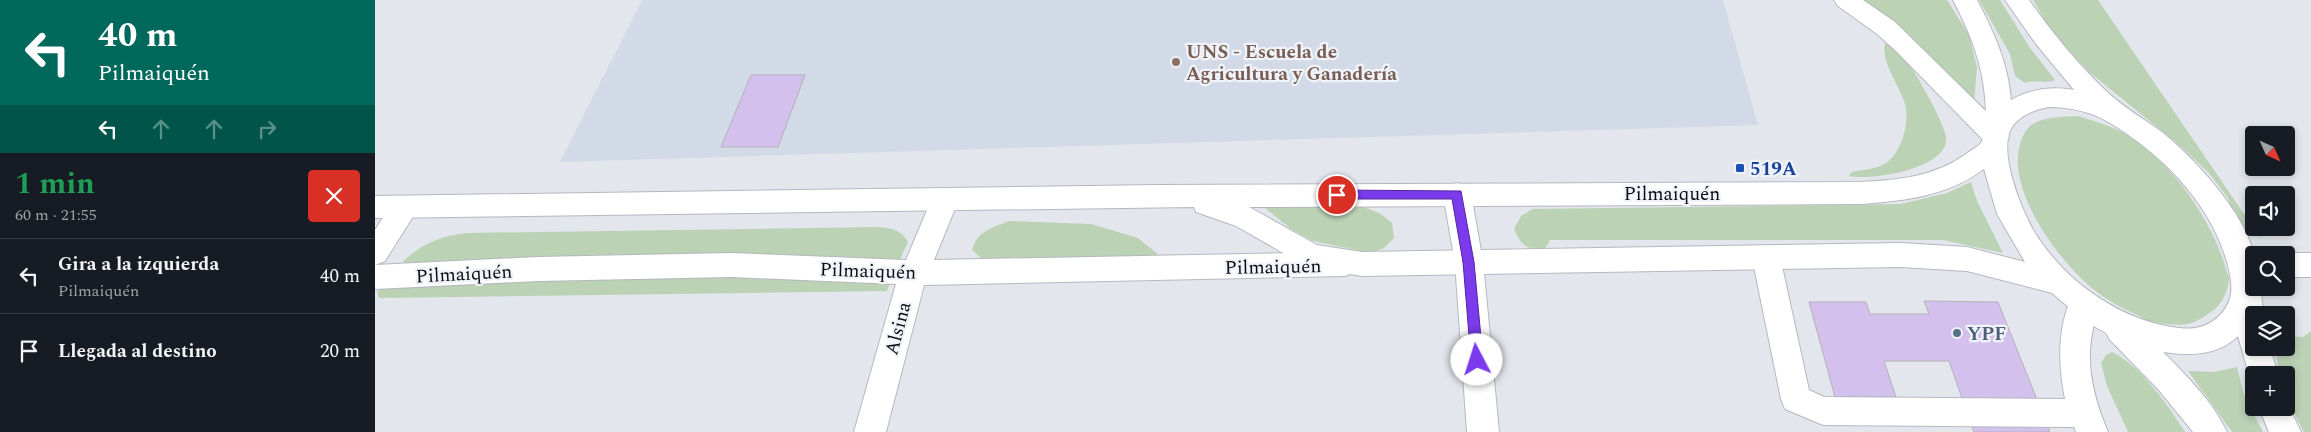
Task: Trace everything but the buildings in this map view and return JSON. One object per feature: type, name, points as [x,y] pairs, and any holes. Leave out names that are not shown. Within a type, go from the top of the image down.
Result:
[{"type":"main road","points":[[1846,0],[1886,28],[1996,137]]},
{"type":"main road","points":[[1965,0],[1990,52],[1998,97],[1996,137],[2001,187],[2011,211],[2040,260],[2060,283],[2083,303],[2108,320],[2136,334],[2165,342],[2187,342],[2211,338],[2229,328],[2241,311],[2245,291]]},
{"type":"main road","points":[[2017,0],[2041,36],[2097,98],[2155,141],[2199,184],[2232,235],[2245,268]]},
{"type":"main road","name":"Pilmaiquén","points":[[375,207],[1159,196],[1887,192],[1915,188],[1956,174],[1996,137],[2015,107],[2028,100],[2046,97],[2083,101],[2127,122]]},
{"type":"main road","points":[[1457,194],[1469,262],[1483,432]]},
{"type":"main road","name":"Pilmaiquén","points":[[1159,196],[1216,206],[1237,212],[1301,250],[1319,257],[1362,264]]},
{"type":"main road","name":"Alsina","points":[[870,432],[906,294],[945,199]]},
{"type":"main road","points":[[375,252],[405,206]]},
{"type":"main road","name":"Pilmaiquén","points":[[375,277],[538,269],[731,265],[915,273],[1766,257],[1935,256],[1967,259],[1997,265],[2060,283]]},
{"type":"main road","points":[[1766,257],[1796,399],[1823,411],[2088,422],[2078,392],[2073,357],[2076,326],[2083,303]]},
{"type":"main road","points":[[2295,265],[2311,265]]},
{"type":"main road","points":[[2108,320],[2159,368],[2196,410],[2211,432]]},
{"type":"main road","points":[[2278,416],[2285,432]]},
{"type":"shaded area","name":"UNS - Escuela de Agricultura y Ganadería","points":[[642,0],[1723,0],[1758,125],[560,162]]},
{"type":"green space","points":[[1864,0],[1947,0],[1969,35],[1977,67],[1974,103],[1925,52]]},
{"type":"green space","points":[[1979,0],[2000,0],[2030,48],[2055,80],[2025,83],[2015,76],[2010,54]]},
{"type":"green space","points":[[2033,0],[2098,0],[2245,216],[2245,227],[2235,215],[2228,198],[2209,173],[2178,144],[2089,72],[2050,29]]},
{"type":"green space","points":[[1885,43],[1901,53],[1927,94],[1944,129],[1946,137],[1944,148],[1923,165],[1907,170],[1874,177],[1849,176],[1852,172],[1874,168],[1886,163],[1896,152],[1903,136],[1906,119],[1905,104],[1888,66],[1884,51]]},
{"type":"green space","points":[[2078,116],[2120,131],[2143,145],[2169,170],[2193,200],[2212,233],[2229,280],[2227,290],[2221,302],[2204,317],[2184,324],[2154,322],[2106,299],[2071,268],[2036,220],[2027,202],[2018,166],[2019,149],[2023,137],[2030,126],[2042,120]]},
{"type":"green space","points":[[1971,182],[1977,201],[2003,253],[1943,240],[1550,240],[1544,251],[1525,245],[1519,239],[1514,229],[1521,216],[1533,209],[1901,204],[1947,193]]},
{"type":"green space","points":[[1260,204],[1359,205],[1381,214],[1392,223],[1394,238],[1384,248],[1371,253],[1313,241],[1291,229]]},
{"type":"green space","points":[[1009,221],[1091,224],[1138,238],[1160,256],[1088,264],[981,258],[972,250],[981,234]]},
{"type":"green space","points":[[875,227],[898,231],[905,237],[908,242],[898,264],[402,268],[404,260],[426,245],[441,238],[467,233]]},
{"type":"green space","points":[[742,271],[890,283],[887,291],[379,298],[377,292],[387,285]]},
{"type":"green space","points":[[2311,331],[2311,432],[2304,432],[2295,414],[2295,366],[2278,366],[2277,362],[2277,356],[2295,356],[2295,337],[2303,337]]},
{"type":"green space","points":[[2112,352],[2123,358],[2143,376],[2171,410],[2185,432],[2128,432],[2107,386],[2101,363],[2106,355]]},
{"type":"green space","points":[[2237,367],[2245,397],[2245,416],[2255,416],[2263,432],[2232,432],[2188,371],[2214,372]]},
{"type":"place","name":"UNS - Escuela de Agricultura y Ganadería","points":[[1176,62]]},
{"type":"place","name":"519A","points":[[1740,168]]},
{"type":"place","name":"YPF","points":[[1957,333]]},
{"type":"route","points":[[1337,195],[1457,194],[1469,262],[1477,360]]}]
